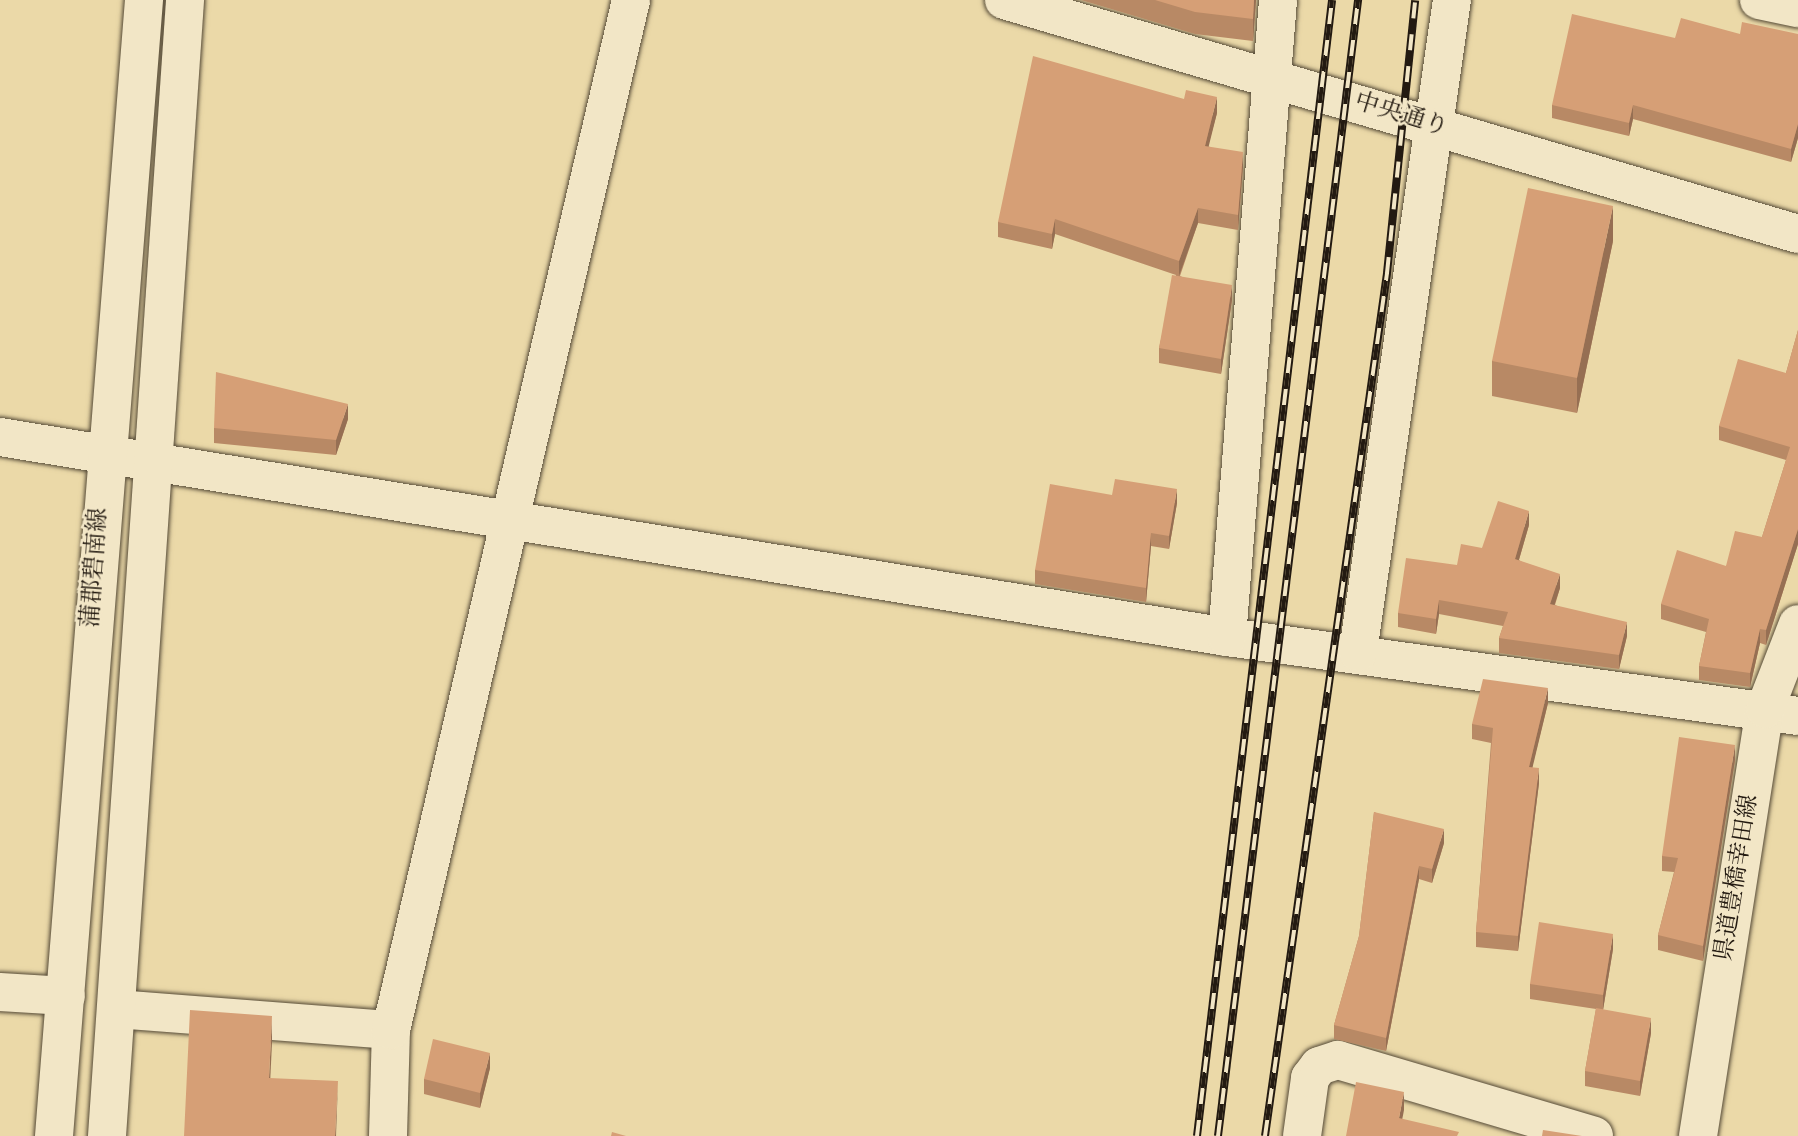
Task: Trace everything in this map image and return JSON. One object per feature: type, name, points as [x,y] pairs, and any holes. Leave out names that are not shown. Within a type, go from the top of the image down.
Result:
[{"type":"street","name":"蒲郡碧南線","points":[[54,1136],[104,451],[144,0]]},
{"type":"street","points":[[107,1136],[156,466],[185,0]]},
{"type":"street","points":[[388,1136],[391,1030],[631,0]]},
{"type":"street","name":"中央通り","points":[[1004,0],[1798,234]]},
{"type":"street","points":[[1227,637],[1275,78],[1278,0]]},
{"type":"street","points":[[1358,652],[1452,0]]},
{"type":"street","points":[[1759,0],[1798,8]]},
{"type":"street","points":[[0,437],[104,451],[156,466],[511,520],[1227,637],[1358,652],[1782,713]]},
{"type":"street","name":"県道豊橋幸田線","points":[[1698,1136],[1798,624]]},
{"type":"street","points":[[0,992],[66,996]]},
{"type":"street","points":[[116,1009],[391,1030]]},
{"type":"street","points":[[1302,1136],[1310,1078],[1319,1066],[1338,1060],[1594,1136]]},
{"type":"building","points":[[1155,0],[1254,0],[1253,19],[1195,12]]},
{"type":"building","points":[[1572,14],[1675,38],[1681,18],[1740,34],[1742,22],[1798,34],[1798,124],[1791,149],[1633,105],[1629,123],[1552,105]]},
{"type":"building","points":[[1033,56],[1184,99],[1186,90],[1217,97],[1205,146],[1243,152],[1238,215],[1198,208],[1179,261],[1055,219],[1052,234],[998,222]]},
{"type":"building","points":[[1528,188],[1613,206],[1577,378],[1492,361]]},
{"type":"building","points":[[1172,275],[1232,285],[1221,359],[1159,348]]},
{"type":"building","points":[[1798,330],[1798,529],[1766,630],[1760,629],[1750,673],[1699,666],[1709,619],[1661,604],[1677,550],[1726,566],[1735,531],[1762,537],[1790,447],[1719,426],[1738,359],[1786,373]]},
{"type":"building","points":[[216,372],[348,404],[336,440],[214,428]]},
{"type":"building","points":[[1115,479],[1177,489],[1169,536],[1151,533],[1146,588],[1035,570],[1050,484],[1112,495]]},
{"type":"building","points":[[1498,501],[1529,511],[1515,559],[1560,574],[1550,604],[1627,622],[1619,655],[1499,638],[1508,612],[1439,600],[1436,619],[1398,613],[1406,558],[1457,565],[1461,544],[1482,548]]},
{"type":"building","points":[[1483,679],[1548,688],[1529,767],[1539,768],[1518,936],[1476,932],[1493,728],[1472,724]]},
{"type":"building","points":[[1679,737],[1735,745],[1703,946],[1658,935],[1678,858],[1662,856]]},
{"type":"building","points":[[1374,812],[1444,829],[1432,869],[1419,866],[1386,1038],[1334,1025],[1359,936]]},
{"type":"building","points":[[1539,922],[1613,934],[1603,995],[1530,984]]},
{"type":"building","points":[[1596,1008],[1651,1018],[1640,1081],[1585,1071]]},
{"type":"building","points":[[190,1010],[272,1016],[269,1078],[338,1081],[335,1136],[184,1136]]},
{"type":"building","points":[[433,1039],[490,1053],[480,1093],[424,1079]]},
{"type":"building","points":[[1356,1082],[1404,1092],[1399,1118],[1459,1132],[1457,1136],[1346,1136]]},
{"type":"building","points":[[1543,1130],[1582,1136],[1542,1136]]},
{"type":"railway","points":[[1197,1136],[1332,0]]},
{"type":"railway","points":[[1218,1136],[1358,0]]},
{"type":"railway","points":[[1265,1136],[1387,273],[1415,0]]}]
